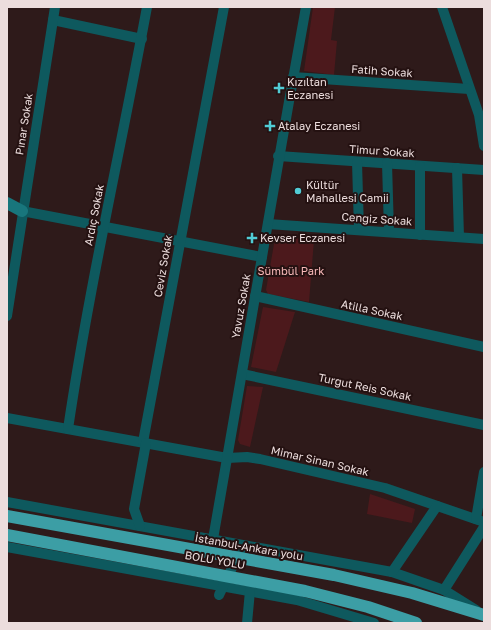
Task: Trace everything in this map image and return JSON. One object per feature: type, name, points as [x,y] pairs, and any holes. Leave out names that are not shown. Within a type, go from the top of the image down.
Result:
[{"type":"highway","name":"İstanbul-Ankara yolu","points":[[7,516],[334,575],[412,593],[483,612]]},
{"type":"highway","name":"BOLU YOLU","points":[[7,535],[305,591],[361,605],[416,623]]},
{"type":"main road","points":[[7,203],[22,211]]},
{"type":"street","name":"Pınar Sokak","points":[[7,316],[22,211],[55,7]]},
{"type":"street","name":"Ardıç Sokak","points":[[68,429],[79,356],[142,39],[147,7]]},
{"type":"street","name":"Ceviz Sokak","points":[[140,526],[134,510],[145,442],[180,239],[224,7]]},
{"type":"street","name":"Yavuz Sokak","points":[[212,539],[268,224],[278,156],[306,7]]},
{"type":"street","points":[[442,7],[479,115],[484,146]]},
{"type":"street","points":[[53,20],[142,39]]},
{"type":"street","name":"Fatih Sokak","points":[[293,77],[469,89]]},
{"type":"street","name":"Timur Sokak","points":[[278,156],[484,170]]},
{"type":"street","points":[[357,162],[359,230]]},
{"type":"street","points":[[387,163],[389,232]]},
{"type":"street","points":[[420,166],[420,235]]},
{"type":"street","points":[[457,168],[459,237]]},
{"type":"street","points":[[22,211],[180,239],[262,257]]},
{"type":"street","name":"Cengiz Sokak","points":[[268,224],[484,239]]},
{"type":"street","name":"Atilla Sokak","points":[[255,296],[484,347]]},
{"type":"street","name":"Turgut Reis Sokak","points":[[242,374],[484,425]]},
{"type":"street","name":"Mimar Sinan Sokak","points":[[7,418],[227,458],[247,457],[260,459],[385,488],[480,520]]},
{"type":"street","points":[[480,520],[484,472]]},
{"type":"street","points":[[7,502],[392,572],[444,590],[483,612]]},
{"type":"street","points":[[392,572],[437,506]]},
{"type":"street","points":[[444,590],[484,527]]},
{"type":"street","points":[[219,595],[246,538]]},
{"type":"street","points":[[7,547],[250,591],[330,609],[374,623]]},
{"type":"street","points":[[247,623],[250,591]]},
{"type":"green space","points":[[313,7],[335,7],[331,40],[337,41],[334,75],[304,71]]},
{"type":"green space","name":"Sümbül Park","points":[[281,236],[314,240],[309,302],[268,294],[266,290],[274,244],[277,238]]},
{"type":"green space","name":"Sümbül Park","points":[[263,307],[295,312],[276,372],[251,367]]},
{"type":"green space","points":[[247,386],[263,387],[250,447],[240,444],[238,440]]},
{"type":"green space","points":[[370,494],[415,509],[412,523],[367,514]]},
{"type":"place","name":"Kızıltan Eczanesi","points":[[279,88]]},
{"type":"place","name":"Atalay Eczanesi","points":[[270,126]]},
{"type":"place","name":"Kültür Mahallesi Camii","points":[[298,191]]},
{"type":"place","name":"Kevser Eczanesi","points":[[252,238]]}]
